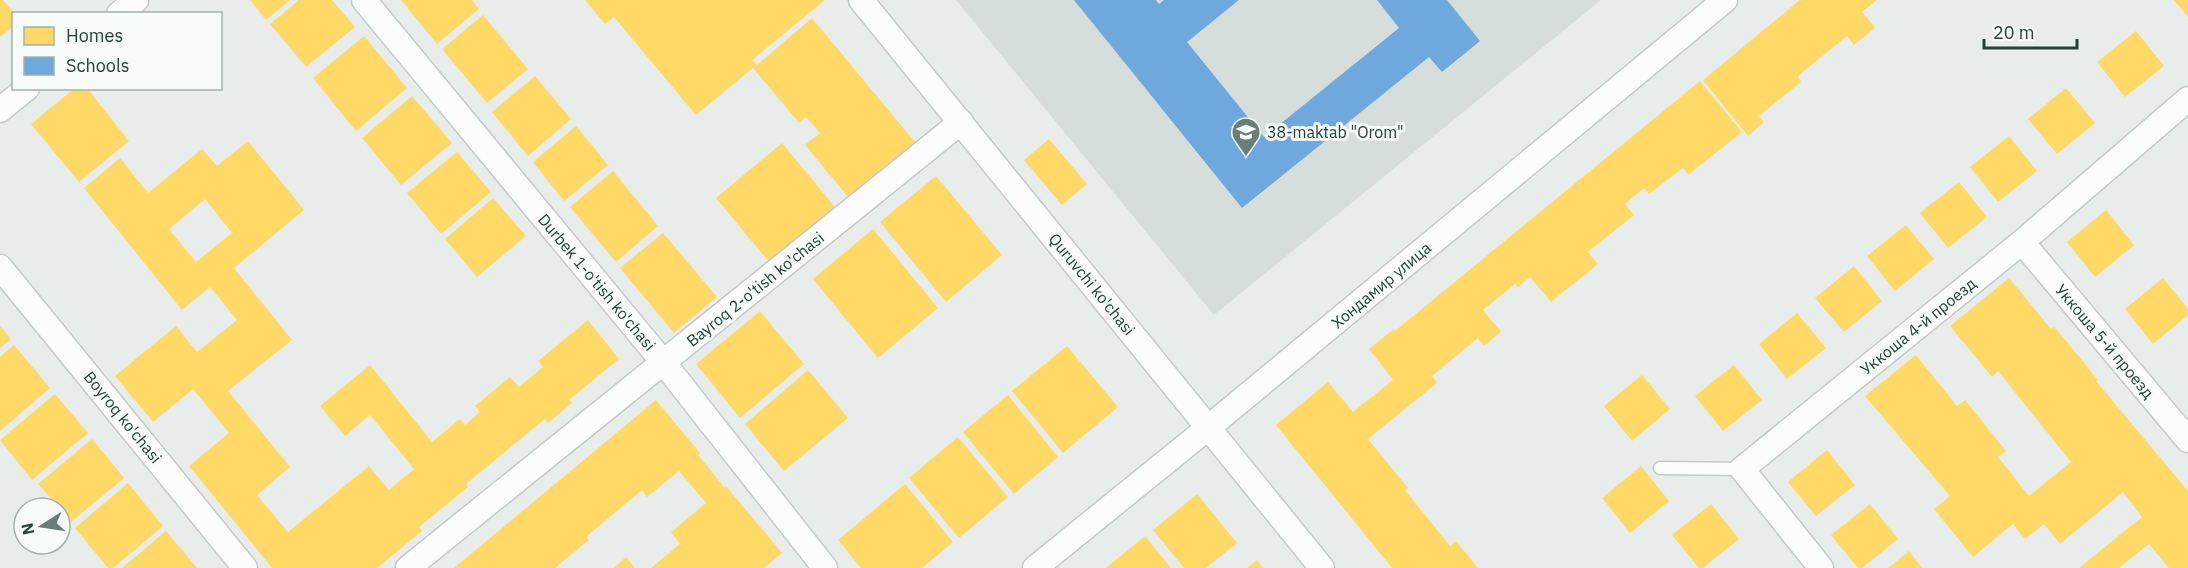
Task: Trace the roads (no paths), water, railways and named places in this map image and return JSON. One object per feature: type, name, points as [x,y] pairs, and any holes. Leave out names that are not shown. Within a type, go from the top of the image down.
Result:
[{"type":"street","points":[[121,12],[136,0]]},
{"type":"street","name":"Durbek 1-o'tish ko'chasi","points":[[364,0],[663,362],[825,568]]},
{"type":"street","name":"Quruvchi ko'chasi","points":[[861,0],[1322,568]]},
{"type":"street","name":"Хондамир улица","points":[[1035,568],[1209,428],[1725,0]]},
{"type":"street","points":[[0,110],[25,90]]},
{"type":"street","name":"Уккоша 4-й проезд","points":[[1742,469],[2022,242],[2188,99]]},
{"type":"street","name":"Bayroq 2-o'tish ko'chasi","points":[[408,568],[961,122]]},
{"type":"street","name":"Уккоша 5-й проезд","points":[[2022,242],[2188,440]]},
{"type":"street","name":"Boyroq ko'chasi","points":[[0,267],[245,568]]},
{"type":"street","points":[[1742,469],[1821,568]]},
{"type":"lane","points":[[1660,468],[1742,469]]},
{"type":"place","name":"38-maktab \"Orom\"","points":[[1246,158]]}]
